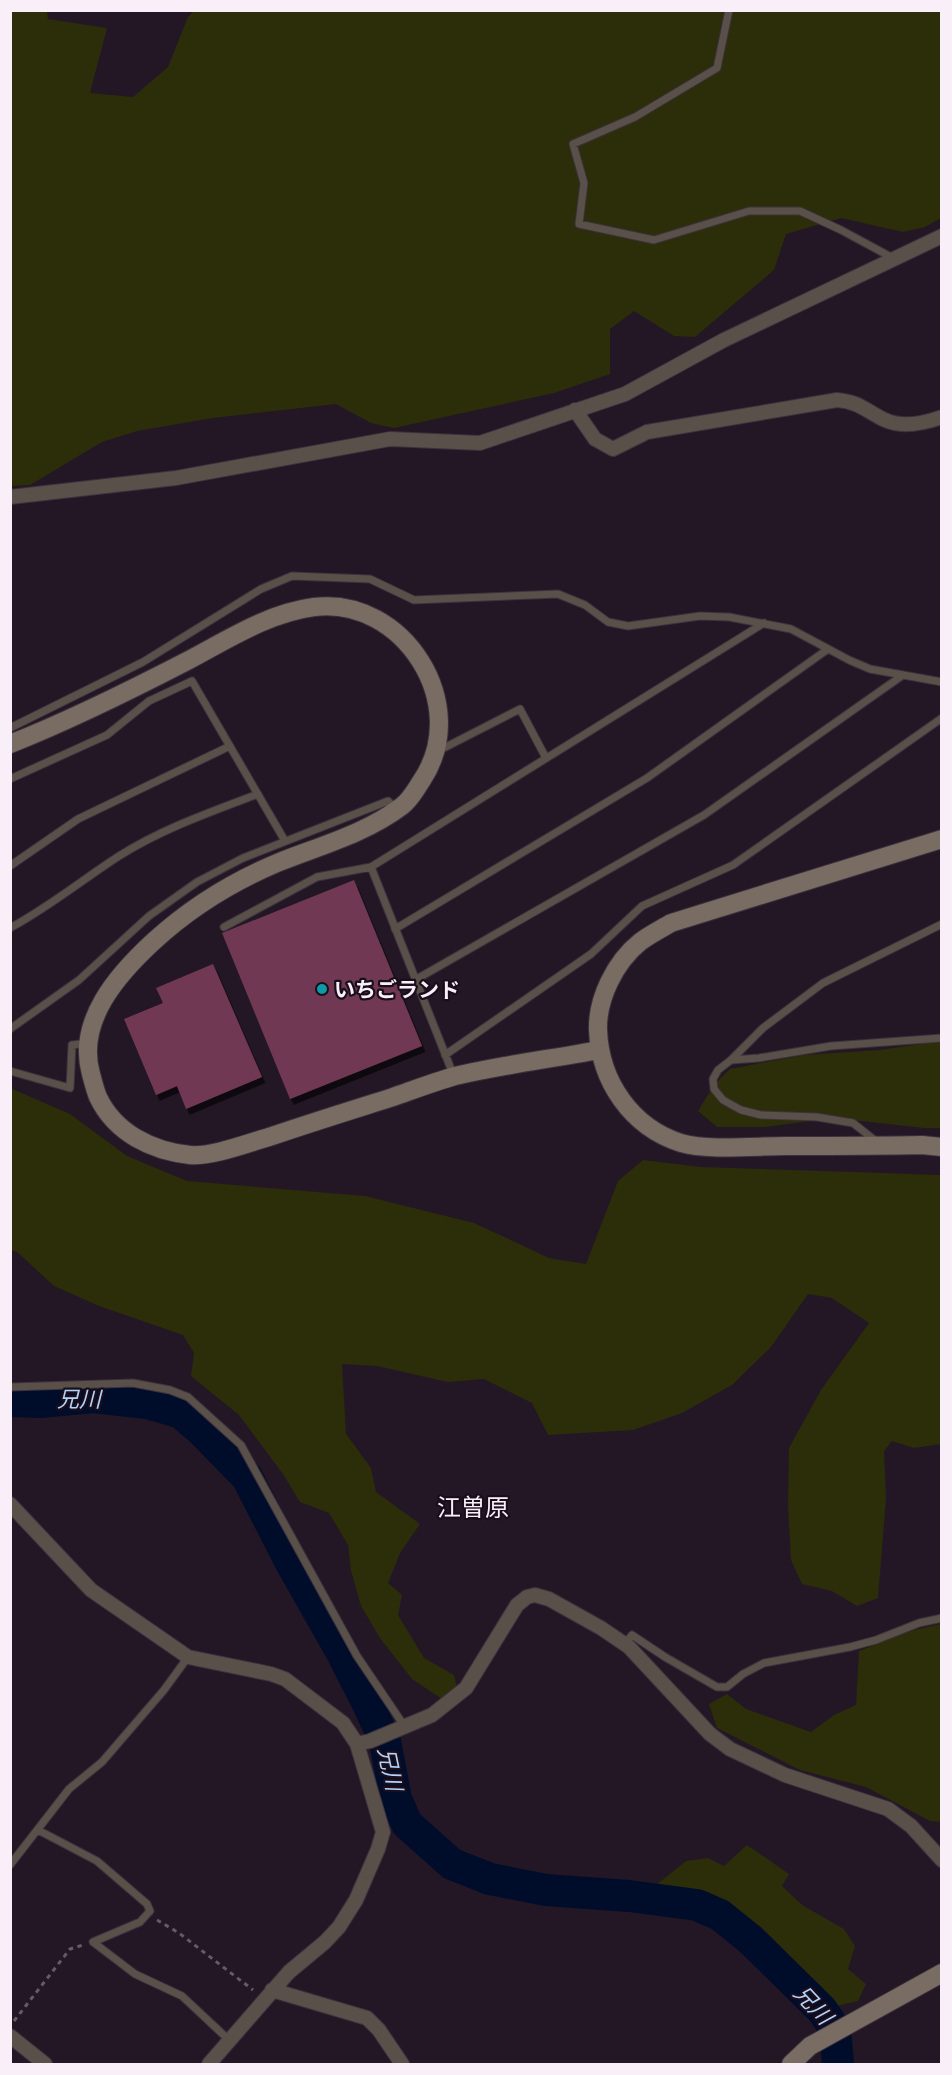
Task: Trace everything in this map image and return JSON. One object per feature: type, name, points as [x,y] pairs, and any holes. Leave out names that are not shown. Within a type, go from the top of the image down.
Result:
[{"type":"street","points":[[10,497],[176,478],[390,439],[480,443],[625,394],[724,340],[942,236]]},
{"type":"street","points":[[575,410],[595,439],[613,448],[647,432],[837,400],[851,401],[886,421],[897,424],[929,421],[942,417]]},
{"type":"street","points":[[10,744],[59,725],[278,615],[318,607],[356,610],[384,623],[406,640],[426,669],[436,697],[439,729],[431,766],[406,803],[364,830],[239,880],[194,908],[154,941],[112,985],[96,1014],[88,1043],[89,1066],[98,1097],[113,1120],[138,1141],[163,1150],[195,1156],[240,1146],[454,1077],[599,1050]]},
{"type":"street","points":[[942,839],[671,923],[640,941],[628,953],[615,971],[604,997],[598,1020],[599,1050],[609,1080],[620,1099],[653,1131],[682,1143],[723,1147],[942,1147]]},
{"type":"street","points":[[11,1505],[91,1590],[188,1657],[285,1679],[364,1742],[382,1832],[378,1849],[356,1900],[339,1927],[289,1972],[208,2064]]},
{"type":"street","points":[[364,1742],[432,1715],[466,1688],[518,1605],[527,1597],[535,1595],[549,1599],[625,1644],[710,1734],[730,1749],[785,1775],[888,1809],[911,1826],[942,1860]]},
{"type":"street","points":[[791,2064],[810,2046],[942,1973]]},
{"type":"street","points":[[268,1994],[367,2018],[379,2030],[402,2064]]},
{"type":"street","points":[[10,2036],[45,2064]]},
{"type":"lane","points":[[729,10],[717,68],[635,117],[573,144],[584,183],[579,224],[654,240],[749,211],[800,212],[841,230],[895,259]]},
{"type":"lane","points":[[10,728],[143,662],[261,589],[292,576],[370,579],[414,600],[558,594],[585,605],[608,622],[628,626],[700,616],[729,617],[791,629],[870,669],[942,682]]},
{"type":"lane","points":[[224,927],[317,877],[371,867],[764,623]]},
{"type":"lane","points":[[395,929],[647,778],[828,649]]},
{"type":"lane","points":[[416,980],[704,815],[903,675]]},
{"type":"lane","points":[[149,680],[159,696]]},
{"type":"lane","points":[[10,779],[107,735],[149,701],[192,681],[285,841]]},
{"type":"lane","points":[[434,753],[520,709],[546,758]]},
{"type":"lane","points":[[445,1055],[591,954],[642,906],[733,865],[942,718]]},
{"type":"lane","points":[[10,866],[78,819],[230,746]]},
{"type":"lane","points":[[10,928],[33,916],[119,856],[177,824],[258,794]]},
{"type":"lane","points":[[10,1029],[79,980],[149,916],[197,882],[243,858],[388,801],[396,810]]},
{"type":"lane","points":[[371,867],[454,1077]]},
{"type":"lane","points":[[881,1146],[853,1123],[817,1117],[761,1115],[741,1110],[723,1100],[714,1089],[713,1079],[718,1070],[763,1028],[823,983],[942,924]]},
{"type":"lane","points":[[731,1060],[759,1058],[831,1046],[942,1038]]},
{"type":"lane","points":[[10,1071],[70,1088],[72,1045],[88,1043]]},
{"type":"lane","points":[[10,1387],[133,1383],[170,1390],[188,1397],[241,1445],[357,1656],[405,1727]]},
{"type":"lane","points":[[625,1644],[632,1635],[717,1688],[727,1687],[743,1674],[764,1664],[850,1647],[876,1640],[919,1623],[942,1618]]},
{"type":"lane","points":[[10,1865],[69,1789],[102,1762],[164,1690],[188,1657]]},
{"type":"lane","points":[[38,1830],[97,1861],[147,1904],[150,1911],[140,1922],[93,1942],[135,1974],[182,1996],[229,2040]]},
{"type":"path","points":[[147,1914],[268,1994]]},
{"type":"path","points":[[10,2026],[70,1949],[93,1942]]},
{"type":"shaded area","points":[[11,11],[47,11],[48,19],[107,28],[90,93],[133,97],[168,67],[188,17],[194,11],[941,11],[941,218],[925,227],[903,232],[841,218],[786,234],[774,270],[695,337],[674,336],[634,311],[610,329],[610,374],[554,393],[394,428],[371,423],[336,404],[213,418],[137,431],[102,442],[30,485],[11,486]]},
{"type":"shaded area","points":[[941,1041],[941,1128],[834,1118],[765,1127],[717,1127],[698,1111],[714,1085],[730,1069],[804,1055],[880,1050]]},
{"type":"shaded area","points":[[10,1088],[70,1114],[127,1156],[187,1181],[365,1196],[474,1223],[549,1258],[586,1264],[618,1181],[643,1160],[700,1167],[941,1175],[941,1444],[914,1448],[892,1441],[884,1451],[886,1498],[878,1598],[857,1606],[832,1591],[802,1584],[791,1560],[788,1505],[789,1448],[821,1390],[869,1323],[832,1298],[808,1294],[771,1347],[732,1385],[682,1413],[633,1430],[548,1435],[532,1403],[484,1379],[448,1382],[377,1366],[342,1364],[346,1434],[371,1468],[376,1492],[420,1524],[400,1553],[388,1583],[402,1595],[398,1615],[424,1658],[454,1675],[457,1688],[442,1699],[412,1679],[380,1638],[361,1606],[351,1571],[348,1545],[329,1513],[300,1502],[283,1474],[239,1415],[191,1376],[194,1353],[183,1335],[99,1306],[54,1286],[17,1252],[11,1250]]},
{"type":"shaded area","points":[[941,1624],[941,1822],[930,1821],[866,1787],[800,1770],[717,1728],[709,1704],[727,1694],[746,1709],[811,1732],[834,1715],[856,1705],[859,1651],[910,1631]]},
{"type":"shaded area","points":[[747,1845],[789,1874],[782,1886],[802,1905],[844,1929],[855,1946],[848,1969],[866,1984],[858,2001],[832,2007],[781,1954],[740,1917],[702,1896],[666,1895],[656,1885],[686,1861],[708,1858],[724,1866]]},
{"type":"building","name":"いちごランド","points":[[354,880],[422,1046],[290,1099],[222,933]]},
{"type":"building","points":[[213,964],[262,1077],[186,1109],[177,1086],[156,1095],[124,1019],[163,1003],[156,988]]},
{"type":"waterway","name":"兄川","points":[[10,1401],[41,1402],[93,1397],[147,1403],[181,1413],[247,1477],[369,1706],[385,1741],[396,1799],[407,1824],[452,1864],[490,1879],[546,1890],[629,1896],[697,1905],[720,1915],[751,1940],[822,2010],[835,2029],[838,2064]]},
{"type":"place","name":"いちごランド","points":[[322,989]]},
{"type":"district","name":"江曽原","points":[[473,1508]]}]
